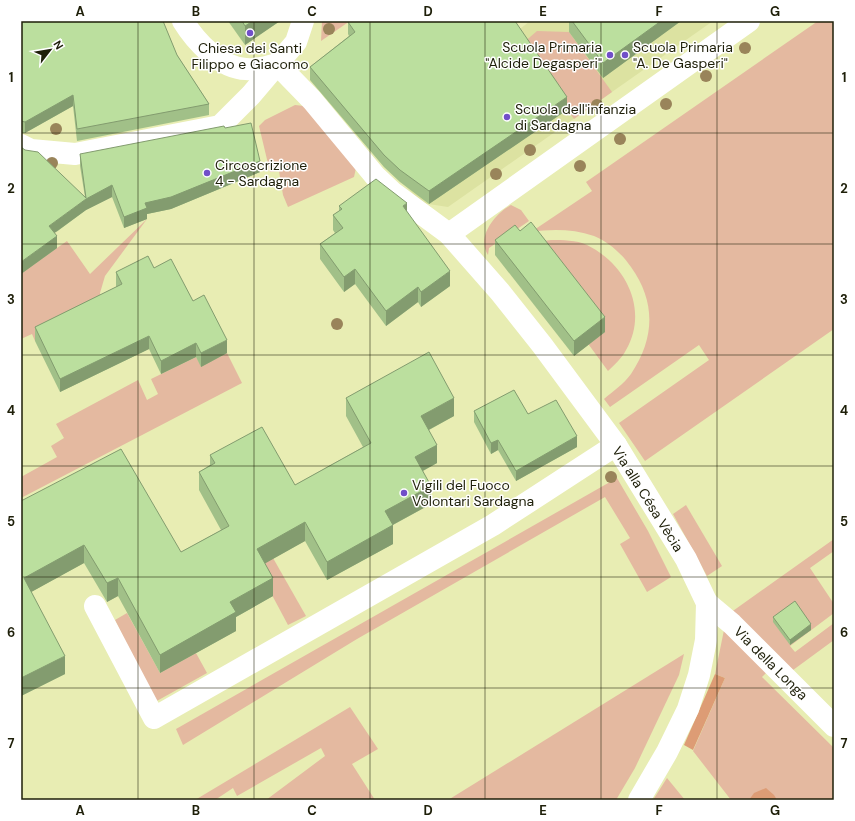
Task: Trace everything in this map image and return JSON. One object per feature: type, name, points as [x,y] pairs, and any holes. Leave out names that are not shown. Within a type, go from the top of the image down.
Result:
[{"type":"street","points":[[183,21],[204,47],[219,59],[232,66],[245,70],[258,69],[277,64]]},
{"type":"street","points":[[21,145],[31,150],[75,154],[220,126],[296,42],[303,21]]},
{"type":"street","points":[[449,234],[749,21]]},
{"type":"street","name":"Via alla Césa Vècia","points":[[277,64],[312,100],[375,176],[392,192],[449,234],[500,292],[542,345],[616,445],[686,559],[707,603],[706,640],[699,675],[688,708],[667,752],[639,800]]},
{"type":"street","points":[[95,606],[154,718],[493,525],[616,445]]},
{"type":"street","name":"Via della Longa","points":[[707,603],[732,624],[834,726]]},
{"type":"shaded area","points":[[322,21],[350,21],[321,41]]},
{"type":"shaded area","points":[[530,21],[713,21],[448,207],[422,203],[387,167],[429,101]]},
{"type":"shaded area","points":[[818,21],[834,21],[834,329],[645,461],[619,423],[709,360],[699,345],[610,407],[604,399],[628,378],[639,361],[645,347],[649,320],[645,293],[639,280],[624,258],[610,245],[594,236],[562,230],[531,232],[592,191],[586,182]]},
{"type":"shaded area","points":[[537,31],[569,32],[612,92],[574,119],[522,44]]},
{"type":"shaded area","points":[[295,105],[304,106],[356,168],[354,177],[288,207],[283,195],[279,171],[270,172],[259,126],[265,120]]},
{"type":"shaded area","points":[[511,205],[521,210],[529,221],[489,248],[488,255],[484,241],[489,227],[499,214]]},
{"type":"shaded area","points":[[147,219],[105,276],[100,293],[110,354],[82,317],[35,341],[32,334],[21,339],[21,273],[67,241],[90,274]]},
{"type":"shaded area","points":[[551,240],[578,242],[601,253],[623,276],[630,290],[634,304],[635,319],[633,335],[624,353],[608,371],[589,345],[535,242]]},
{"type":"shaded area","points":[[227,353],[242,383],[21,498],[21,477],[57,457],[51,446],[64,438],[56,424],[138,380],[147,400],[158,394],[151,379],[196,357],[201,366]]},
{"type":"shaded area","points":[[617,478],[648,531],[671,577],[647,592],[620,544],[630,538],[605,497],[357,639],[183,745],[176,729]]},
{"type":"shaded area","points":[[686,505],[722,566],[707,576],[673,514]]},
{"type":"shaded area","points":[[834,539],[834,551],[810,568],[834,604],[834,613],[790,646],[795,652],[834,623],[834,640],[789,673],[730,613]]},
{"type":"shaded area","points":[[273,558],[306,616],[288,625],[257,567]]},
{"type":"shaded area","points":[[127,613],[160,673],[196,653],[207,673],[155,702],[115,620]]},
{"type":"shaded area","points":[[724,630],[767,672],[762,677],[834,748],[834,800],[731,800],[693,751],[725,678],[715,674]]},
{"type":"shaded area","points":[[684,654],[679,675],[635,768],[616,800],[448,800]]},
{"type":"shaded area","points":[[715,674],[725,678],[693,750],[684,745]]},
{"type":"shaded area","points":[[350,707],[378,749],[352,764],[375,800],[266,800],[325,756],[321,748],[237,796],[233,788],[215,800],[195,800]]},
{"type":"shaded area","points":[[667,778],[685,800],[653,800]]},
{"type":"shaded area","points":[[766,788],[777,800],[749,800],[754,793]]},
{"type":"building","points":[[21,21],[163,21],[177,55],[209,104],[77,129],[73,95],[25,122],[21,121]]},
{"type":"building","points":[[242,21],[253,21],[245,26]]},
{"type":"building","points":[[515,21],[567,97],[429,191],[400,170],[384,155],[310,67],[355,32],[348,22]]},
{"type":"building","points":[[572,21],[661,21],[603,63]]},
{"type":"building","points":[[251,123],[260,161],[171,197],[145,203],[147,208],[124,217],[112,185],[86,199],[49,226],[57,236],[21,262],[21,147],[25,150],[38,152],[86,198],[80,154],[224,126],[225,128]]},
{"type":"building","points":[[376,179],[407,203],[403,206],[450,271],[421,292],[418,287],[386,311],[355,269],[344,277],[320,244],[343,228],[333,215],[342,209],[339,206]]},
{"type":"building","points":[[531,222],[605,317],[574,341],[495,240],[515,225],[520,231]]},
{"type":"building","points":[[148,256],[154,268],[171,259],[193,301],[204,295],[227,340],[201,353],[196,343],[161,361],[149,336],[60,379],[35,327],[122,284],[116,272]]},
{"type":"building","points":[[429,352],[454,398],[421,416],[437,445],[415,457],[431,486],[385,511],[393,525],[327,562],[305,522],[257,549],[273,578],[230,602],[236,612],[160,655],[118,578],[107,583],[84,545],[24,578],[65,656],[21,678],[21,501],[121,449],[181,552],[229,526],[199,472],[215,463],[210,455],[262,427],[295,485],[371,443],[346,398]]},
{"type":"building","points":[[514,390],[528,414],[556,400],[577,436],[516,471],[498,440],[491,443],[474,411]]},
{"type":"building","points":[[795,601],[811,624],[790,640],[773,617]]},
{"type":"place","name":"Chiesa dei Santi Filippo e Giacomo","points":[[250,33]]},
{"type":"place","name":"Scuola Primaria \"Alcide Degasperi\"","points":[[610,55]]},
{"type":"place","name":"Scuola Primaria \"A. De Gasperi\"","points":[[625,55]]},
{"type":"place","name":"Scuola dell'infanzia di Sardagna","points":[[507,117]]},
{"type":"place","name":"Circoscrizione 4 - Sardagna","points":[[207,173]]},
{"type":"place","name":"Vigili del Fuoco Volontari Sardagna","points":[[404,493]]}]
